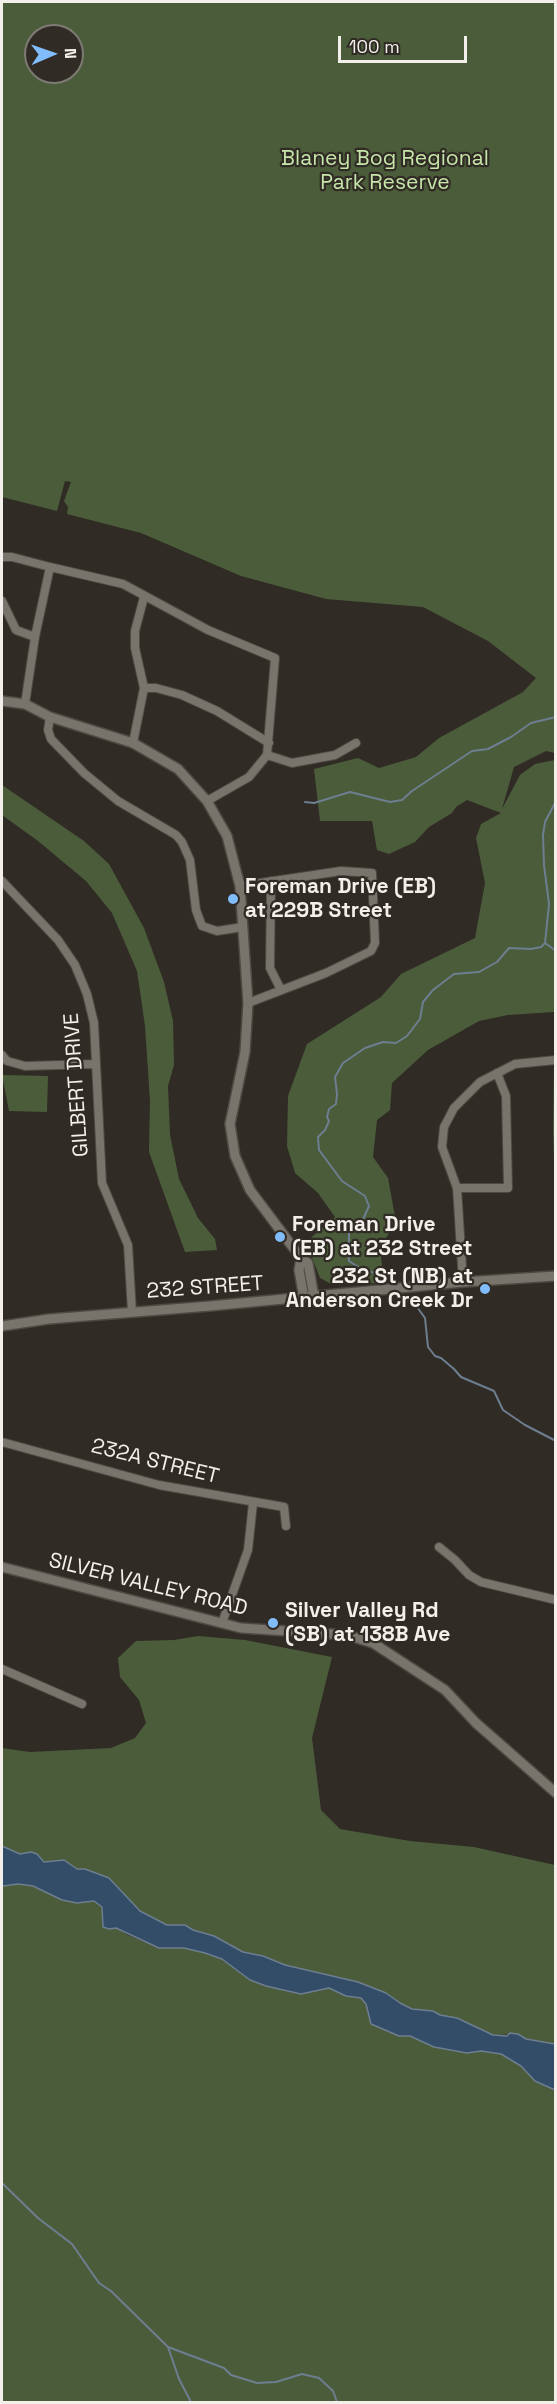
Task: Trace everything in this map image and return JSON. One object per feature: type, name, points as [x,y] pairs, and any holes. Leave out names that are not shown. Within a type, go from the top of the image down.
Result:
[{"type":"street","points":[[2,557],[12,557],[123,584],[208,630],[275,658],[267,755],[249,777],[207,801]]},
{"type":"street","points":[[25,704],[35,637],[50,567]]},
{"type":"street","points":[[133,743],[144,688],[135,648],[135,631],[144,597]]},
{"type":"street","points":[[2,601],[16,630],[35,637]]},
{"type":"street","points":[[144,688],[156,688],[182,695],[217,711],[269,743]]},
{"type":"street","points":[[2,701],[25,704],[50,717],[133,743],[178,769],[207,801],[227,836],[240,886],[248,1003],[245,1052],[230,1124],[235,1156],[250,1190],[301,1258],[308,1263],[314,1297]]},
{"type":"street","points":[[50,717],[48,729],[51,739],[77,766],[102,789],[176,835],[182,842],[190,860],[196,910],[202,926],[217,931],[243,927]]},
{"type":"street","points":[[267,755],[281,760],[301,761],[335,755],[356,743]]},
{"type":"street","points":[[240,886],[341,871],[372,873],[375,943],[371,951],[326,973],[248,1003]]},
{"type":"street","name":"GILBERT DRIVE","points":[[2,881],[58,940],[75,965],[87,994],[94,1023],[102,1183],[128,1245],[132,1312]]},
{"type":"street","points":[[272,881],[270,968],[281,990]]},
{"type":"street","points":[[2,1055],[7,1061],[25,1066],[95,1064]]},
{"type":"street","points":[[463,1282],[457,1188],[442,1147],[444,1126],[453,1108],[480,1082],[514,1064],[555,1060]]},
{"type":"street","points":[[457,1188],[508,1188],[506,1096],[497,1073]]},
{"type":"street","points":[[301,1258],[299,1270],[304,1298]]},
{"type":"street","name":"232 STREET","points":[[2,1326],[50,1318],[555,1276]]},
{"type":"street","name":"232A STREET","points":[[2,1442],[159,1485],[284,1507],[286,1526]]},
{"type":"street","points":[[222,1623],[248,1550],[253,1503]]},
{"type":"street","points":[[439,1547],[469,1575],[480,1582],[555,1600]]},
{"type":"street","name":"SILVER VALLEY ROAD","points":[[2,1567],[241,1628],[346,1635],[373,1643],[445,1690],[476,1723],[555,1792]]},
{"type":"street","points":[[2,1669],[82,1704]]},
{"type":"green space","name":"Blaney Bog Regional Park Reserve","points":[[2,2],[555,2],[555,753],[546,751],[514,767],[502,809],[520,775],[535,764],[555,760],[555,1049],[554,1012],[508,1015],[479,1021],[428,1050],[392,1083],[390,1110],[377,1120],[373,1157],[388,1178],[396,1222],[380,1248],[384,1283],[331,1284],[320,1278],[306,1242],[335,1217],[318,1193],[295,1173],[287,1146],[288,1096],[307,1044],[381,997],[401,974],[475,938],[485,883],[476,838],[481,824],[501,813],[467,800],[456,807],[452,813],[429,827],[415,842],[389,854],[377,850],[372,821],[320,821],[314,769],[358,758],[379,768],[416,757],[439,738],[523,692],[536,678],[488,641],[423,607],[326,599],[241,576],[141,533],[67,514],[68,507],[64,501],[71,482],[65,481],[57,511],[2,497]]},
{"type":"green space","points":[[2,785],[84,841],[109,864],[144,928],[164,982],[173,1021],[174,1065],[168,1086],[170,1135],[179,1179],[198,1218],[215,1239],[217,1250],[185,1252],[149,1152],[150,1101],[145,1026],[137,971],[112,913],[86,881],[2,815]]},
{"type":"green space","points":[[554,1064],[556,1064],[555,1193],[553,1130]]},
{"type":"green space","points":[[2,1075],[48,1076],[47,1112],[9,1111]]},
{"type":"green space","points":[[198,1636],[245,1640],[332,1657],[312,1738],[321,1810],[340,1829],[410,1841],[474,1847],[555,1865],[555,2044],[526,2039],[518,2034],[493,2035],[457,2018],[440,2015],[433,2011],[412,2009],[386,1993],[358,1982],[285,1965],[263,1956],[243,1952],[214,1936],[193,1930],[185,1925],[167,1925],[140,1911],[114,1885],[85,1869],[77,1869],[64,1860],[44,1862],[37,1854],[31,1852],[20,1854],[2,1846],[2,1748],[30,1752],[111,1748],[135,1738],[146,1723],[139,1700],[120,1677],[118,1658],[136,1641],[174,1640]]},
{"type":"green space","points":[[2,1885],[33,1886],[62,1900],[77,1903],[94,1901],[102,1907],[103,1912],[116,1928],[128,1935],[159,1948],[184,1948],[222,1959],[250,1980],[266,1986],[301,1994],[329,1988],[346,1996],[361,1998],[366,2004],[371,2024],[399,2036],[410,2036],[434,2047],[467,2053],[481,2051],[501,2054],[521,2066],[535,2081],[555,2090],[555,2402],[2,2402]]},
{"type":"water","points":[[2,1846],[20,1854],[31,1852],[37,1854],[44,1862],[64,1860],[77,1869],[85,1869],[109,1878],[140,1911],[167,1925],[185,1925],[193,1930],[214,1936],[243,1952],[263,1956],[285,1965],[358,1982],[386,1993],[412,2009],[433,2011],[440,2015],[457,2018],[493,2035],[518,2034],[526,2039],[555,2044],[555,2090],[535,2081],[521,2066],[501,2054],[481,2051],[467,2053],[434,2047],[410,2036],[399,2036],[371,2024],[366,2004],[361,1998],[346,1996],[329,1988],[301,1994],[266,1986],[250,1980],[222,1959],[184,1948],[159,1948],[116,1928],[103,1927],[102,1907],[94,1901],[77,1903],[62,1900],[33,1886],[18,1884],[3,1886]]},
{"type":"waterway","points":[[305,802],[314,803],[350,792],[390,802],[402,800],[472,751],[488,749],[531,723],[556,717]]},
{"type":"waterway","points":[[397,1282],[388,1276],[363,1270],[349,1261],[349,1231],[360,1226],[369,1206],[365,1196],[342,1181],[319,1150],[318,1137],[325,1130],[329,1121],[327,1117],[329,1109],[336,1104],[335,1077],[343,1063],[365,1048],[383,1042],[396,1043],[407,1036],[420,1019],[423,1002],[433,990],[454,974],[479,972],[497,962],[509,948],[531,949],[541,947],[545,943],[549,904],[543,835],[545,822],[556,801]]},
{"type":"waterway","points":[[545,943],[556,951]]},
{"type":"waterway","points":[[402,1297],[417,1307],[425,1318],[428,1347],[435,1356],[441,1358],[461,1377],[494,1391],[503,1410],[525,1425],[556,1441]]},
{"type":"waterway","points":[[2,2183],[38,2218],[72,2244],[99,2283],[111,2291],[168,2347],[224,2368],[231,2375],[257,2383],[276,2382],[302,2374],[319,2378],[333,2391],[337,2402]]},
{"type":"waterway","points":[[168,2347],[179,2379],[191,2402]]},
{"type":"place","name":"Foreman Drive (EB) at 229B Street","points":[[233,899]]},
{"type":"place","name":"Foreman Drive (EB) at 232 Street","points":[[280,1237]]},
{"type":"place","name":"232 St (NB) at Anderson Creek Dr","points":[[485,1289]]},
{"type":"place","name":"Silver Valley Rd (SB) at 138B Ave","points":[[273,1623]]}]
